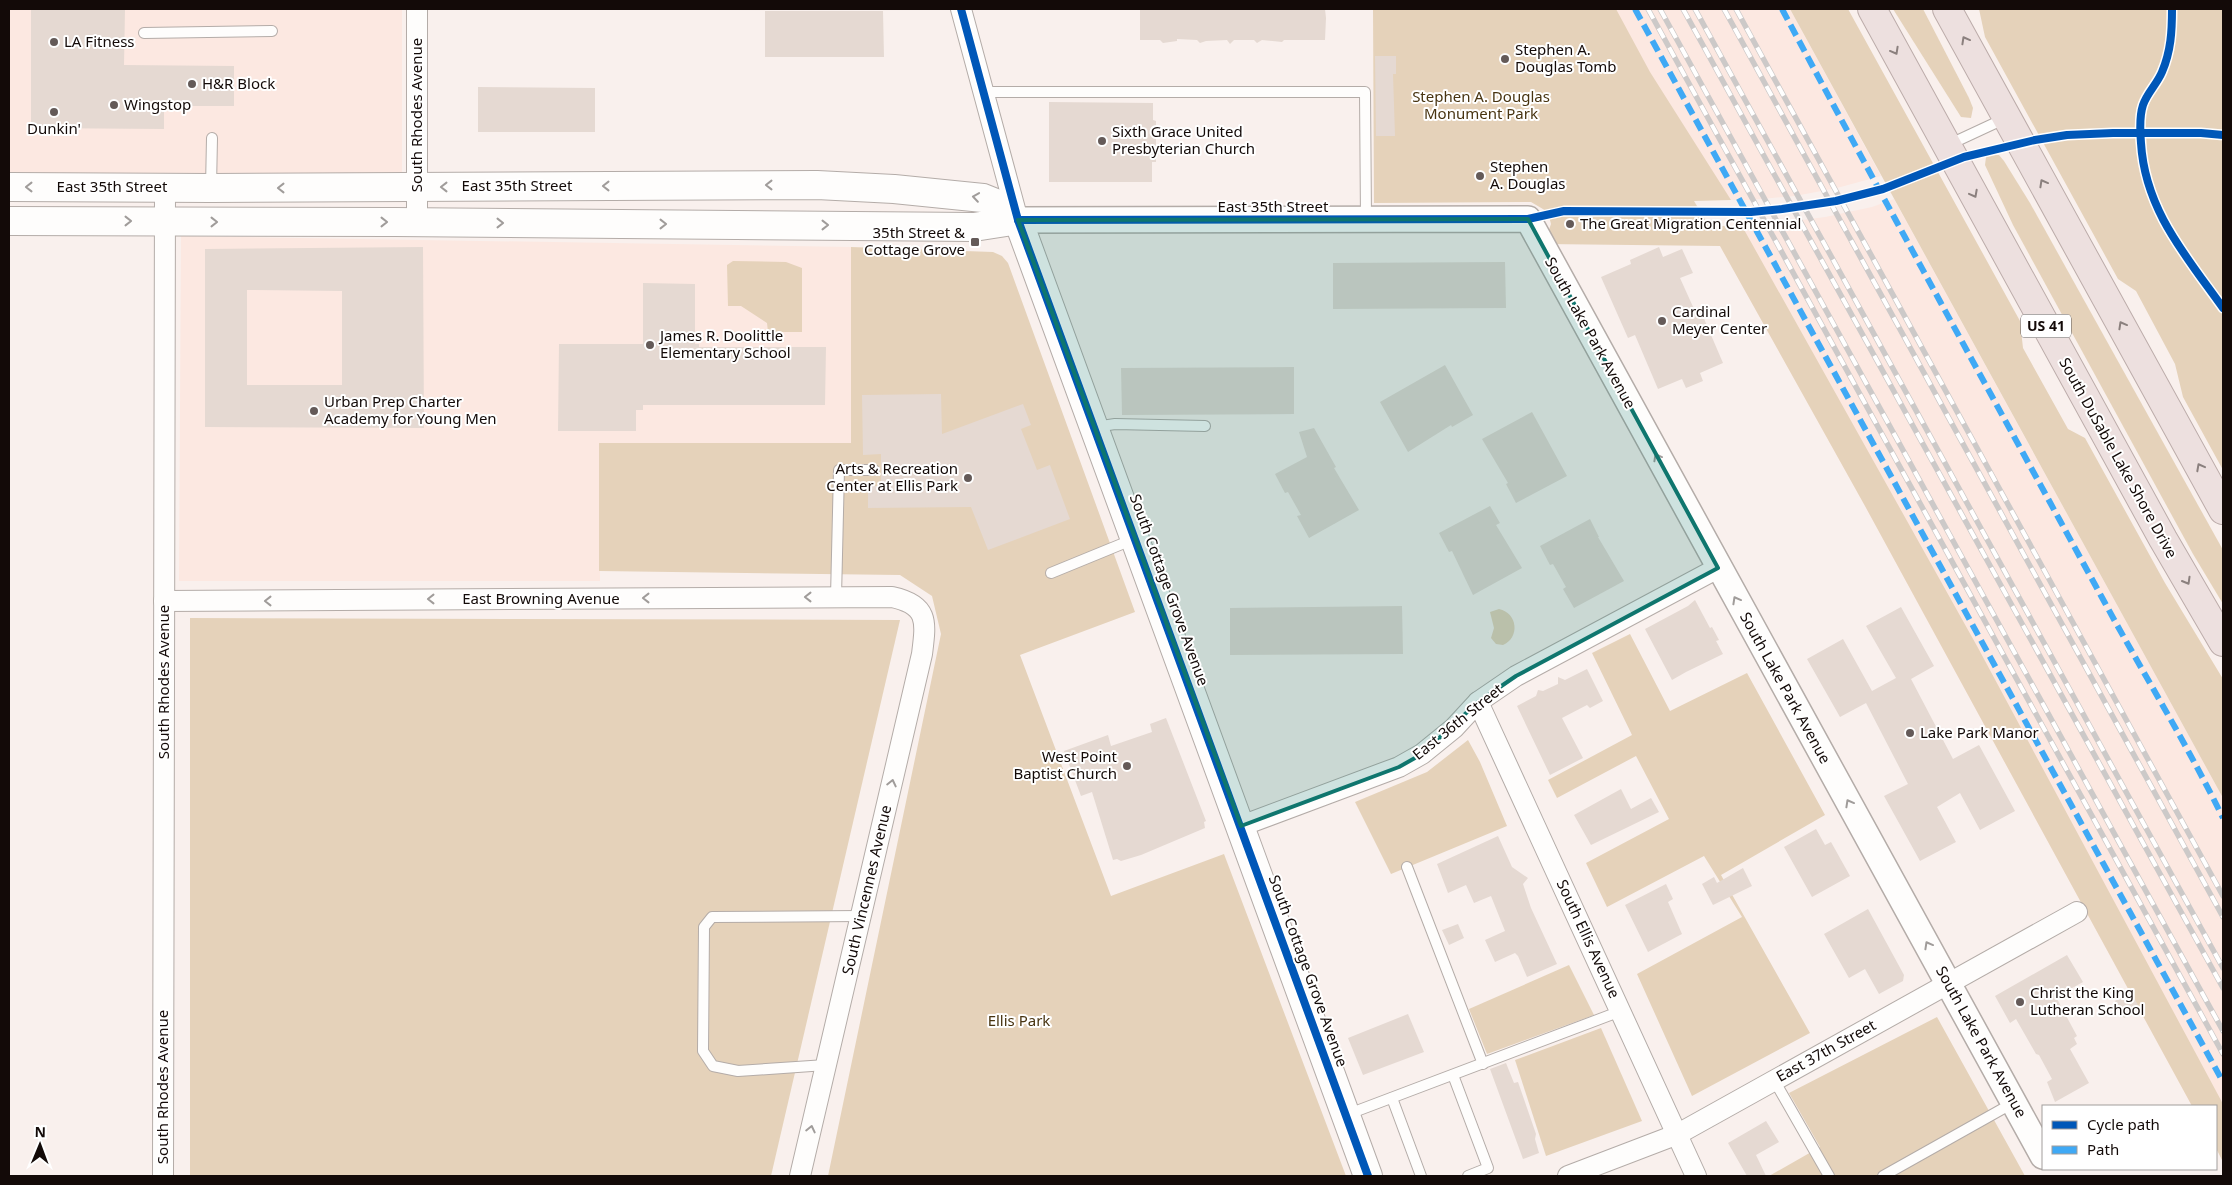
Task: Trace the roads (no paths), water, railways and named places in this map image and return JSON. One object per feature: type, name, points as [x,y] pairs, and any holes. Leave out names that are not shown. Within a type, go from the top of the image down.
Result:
[{"type":"highway","name":"South DuSable Lake Shore Drive","points":[[1872,9],[2163,539],[2223,642]]},
{"type":"highway","points":[[1947,9],[2223,510]]},
{"type":"main road","name":"East 35th Street","points":[[9,187],[859,186],[983,198],[998,204],[1018,220]]},
{"type":"main road","name":"East 35th Street","points":[[9,221],[416,222],[974,227],[1018,220]]},
{"type":"main road","name":"South Cottage Grove Avenue","points":[[1018,220],[1368,1176]]},
{"type":"street","name":"South Rhodes Avenue","points":[[416,222],[417,9]]},
{"type":"street","name":"South Cottage Grove Avenue","points":[[961,9],[1018,220]]},
{"type":"street","name":"South Rhodes Avenue","points":[[163,1176],[165,187]]},
{"type":"street","name":"East 35th Street","points":[[1018,220],[1366,221],[1528,219]]},
{"type":"street","name":"South Lake Park Avenue","points":[[1528,219],[1718,568],[2042,1154]]},
{"type":"street","name":"East 36th Street","points":[[1241,826],[1399,767],[1422,754],[1448,733],[1478,702],[1516,676],[1718,568]]},
{"type":"street","name":"East Browning Avenue","points":[[164,601],[892,597],[906,600],[916,606]]},
{"type":"street","name":"South Vincennes Avenue","points":[[800,1176],[922,654],[925,629],[924,616],[916,606]]},
{"type":"street","name":"South Ellis Avenue","points":[[1478,702],[1622,1011],[1696,1176]]},
{"type":"street","name":"East 37th Street","points":[[1568,1176],[1678,1134],[2078,912]]},
{"type":"lane","points":[[144,34],[272,31]]},
{"type":"lane","points":[[984,92],[1365,92],[1366,221]]},
{"type":"lane","points":[[1948,145],[2007,118]]},
{"type":"lane","points":[[211,188],[212,138]]},
{"type":"lane","points":[[1094,427],[1116,424],[1205,426]]},
{"type":"lane","points":[[836,597],[838,470],[874,470]]},
{"type":"lane","points":[[1051,573],[1135,538]]},
{"type":"lane","points":[[1407,868],[1483,1064]]},
{"type":"lane","points":[[826,1065],[738,1071],[713,1066],[703,1051],[704,927],[712,917],[861,916]]},
{"type":"lane","points":[[1346,1115],[1622,1011]]},
{"type":"lane","points":[[1453,1075],[1488,1168],[1468,1176]]},
{"type":"lane","points":[[1774,1080],[1829,1176]]},
{"type":"lane","points":[[1392,1098],[1421,1176]]},
{"type":"lane","points":[[1883,1176],[2014,1103]]},
{"type":"railway","points":[[1648,9],[2223,1054]]},
{"type":"railway","points":[[1660,9],[2223,1031]]},
{"type":"railway","points":[[1683,9],[2223,988]]},
{"type":"railway","points":[[1695,9],[2223,968]]},
{"type":"railway","points":[[1724,9],[2223,917]]},
{"type":"railway","points":[[1736,9],[2223,896]]},
{"type":"place","name":"LA Fitness","points":[[54,42]]},
{"type":"place","name":"Stephen A. Douglas Tomb","points":[[1505,59]]},
{"type":"place","name":"H&R Block","points":[[192,84]]},
{"type":"place","name":"Wingstop","points":[[114,105]]},
{"type":"place","name":"Dunkin'","points":[[54,112]]},
{"type":"place","name":"Sixth Grace United Presbyterian Church","points":[[1102,141]]},
{"type":"place","name":"Stephen A. Douglas","points":[[1480,176]]},
{"type":"place","name":"The Great Migration Centennial","points":[[1570,224]]},
{"type":"place","name":"35th Street & Cottage Grove","points":[[975,242]]},
{"type":"place","name":"Cardinal Meyer Center","points":[[1662,321]]},
{"type":"place","name":"James R. Doolittle Elementary School","points":[[650,345]]},
{"type":"place","name":"Urban Prep Charter Academy for Young Men","points":[[314,411]]},
{"type":"place","name":"Arts & Recreation Center at Ellis Park","points":[[968,478]]},
{"type":"place","name":"Lake Park Manor","points":[[1910,733]]},
{"type":"place","name":"West Point Baptist Church","points":[[1127,766]]},
{"type":"place","name":"Christ the King Lutheran School","points":[[2020,1002]]},
{"type":"park label","name":"Stephen A. Douglas Monument Park","points":[[1481,106]]},
{"type":"park label","name":"Ellis Park","points":[[1019,1021]]}]
